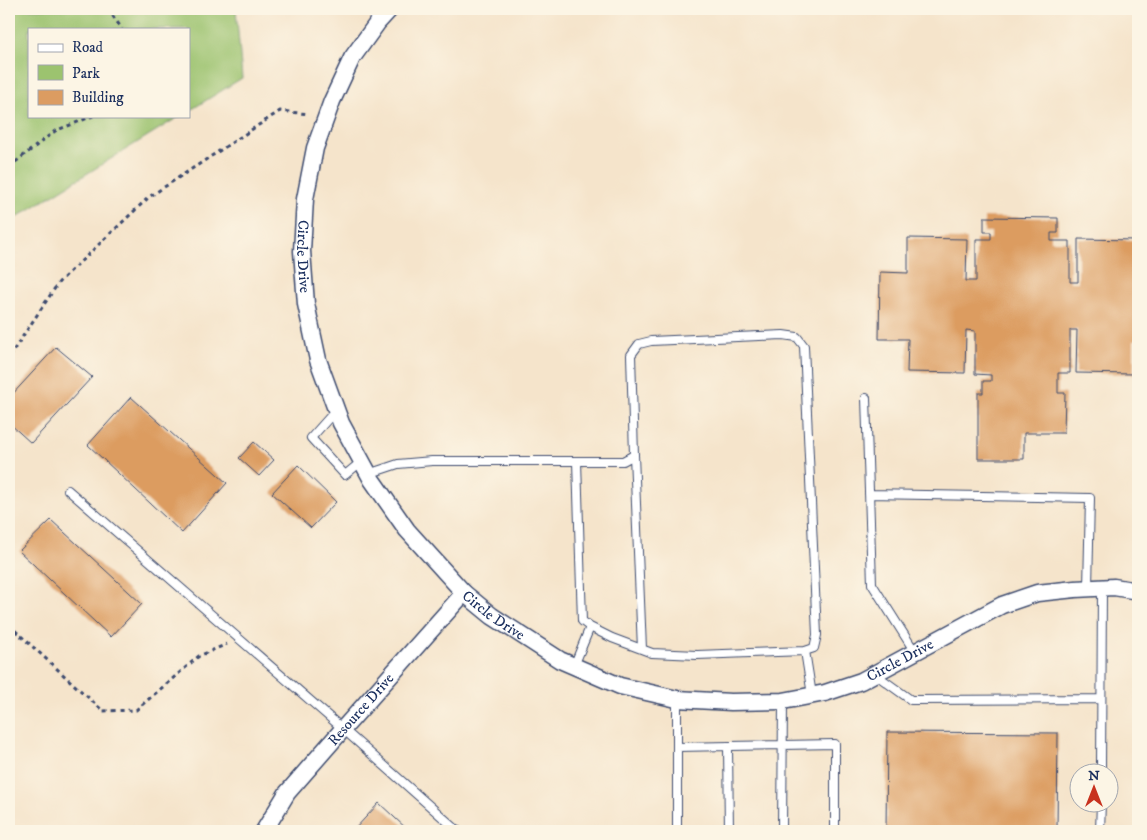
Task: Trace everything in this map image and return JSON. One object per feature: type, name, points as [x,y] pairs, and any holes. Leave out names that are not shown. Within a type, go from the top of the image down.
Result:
[{"type":"street","name":"Circle Drive","points":[[390,9],[378,22],[352,58],[332,101],[315,148],[305,199],[302,251],[306,304],[318,360],[341,423],[365,468],[407,530],[464,593],[492,616],[560,660],[620,686],[678,699],[731,702],[782,701],[825,693],[862,681],[1002,605],[1037,593],[1114,587],[1138,591]]},
{"type":"street","name":"Resource Drive","points":[[265,831],[288,793],[464,593]]},
{"type":"lane","points":[[576,461],[581,614],[582,620],[590,627],[612,638],[652,653],[697,655],[805,651],[814,648],[817,635],[804,346],[797,337],[783,336],[651,341],[638,344],[631,355],[642,649]]},
{"type":"lane","points":[[866,398],[872,584],[915,652]]},
{"type":"lane","points":[[336,410],[311,438],[345,475],[365,468],[432,461],[623,461],[634,456]]},
{"type":"lane","points":[[68,490],[458,831]]},
{"type":"lane","points":[[869,494],[1090,498],[1101,699],[1101,762]]},
{"type":"lane","points":[[574,666],[590,627]]},
{"type":"lane","points":[[805,651],[812,696]]},
{"type":"lane","points":[[874,674],[911,700],[1101,699]]},
{"type":"lane","points":[[677,831],[678,699]]},
{"type":"lane","points":[[782,701],[782,831]]},
{"type":"lane","points":[[677,747],[835,744],[835,831]]},
{"type":"lane","points":[[728,746],[728,831]]},
{"type":"lane","points":[[1100,812],[1100,831]]},
{"type":"path","points":[[108,9],[121,28]]},
{"type":"path","points":[[9,357],[59,282],[149,197],[280,111],[327,116]]},
{"type":"path","points":[[9,167],[55,132],[88,118]]},
{"type":"path","points":[[9,625],[103,711],[136,710],[199,656],[238,638]]},
{"type":"green space","points":[[9,9],[236,9],[242,78],[190,110],[190,28],[28,28],[28,118],[177,118],[9,222]]},
{"type":"building","points":[[984,217],[1058,218],[1058,233],[1051,233],[1051,241],[1070,241],[1070,282],[1078,282],[1078,239],[1136,240],[1135,274],[1138,274],[1138,340],[1134,340],[1134,374],[1076,373],[1077,330],[1070,330],[1070,373],[1058,373],[1058,393],[1065,393],[1064,433],[1024,433],[1024,459],[978,459],[978,393],[983,393],[983,381],[991,381],[991,375],[975,374],[975,331],[966,330],[965,373],[907,372],[908,339],[879,339],[880,272],[908,273],[908,238],[967,239],[966,281],[976,281],[976,239],[991,239],[991,232],[984,232]]},
{"type":"building","points":[[56,347],[92,377],[31,443],[9,423],[9,398]]},
{"type":"building","points":[[131,397],[227,483],[182,533],[88,445]]},
{"type":"building","points":[[254,442],[274,460],[259,476],[239,458]]},
{"type":"building","points":[[298,465],[336,502],[311,528],[272,493]]},
{"type":"building","points":[[51,520],[142,604],[111,637],[19,551]]},
{"type":"building","points":[[887,732],[1058,733],[1057,831],[886,831]]},
{"type":"building","points":[[379,803],[409,831],[353,831]]}]
